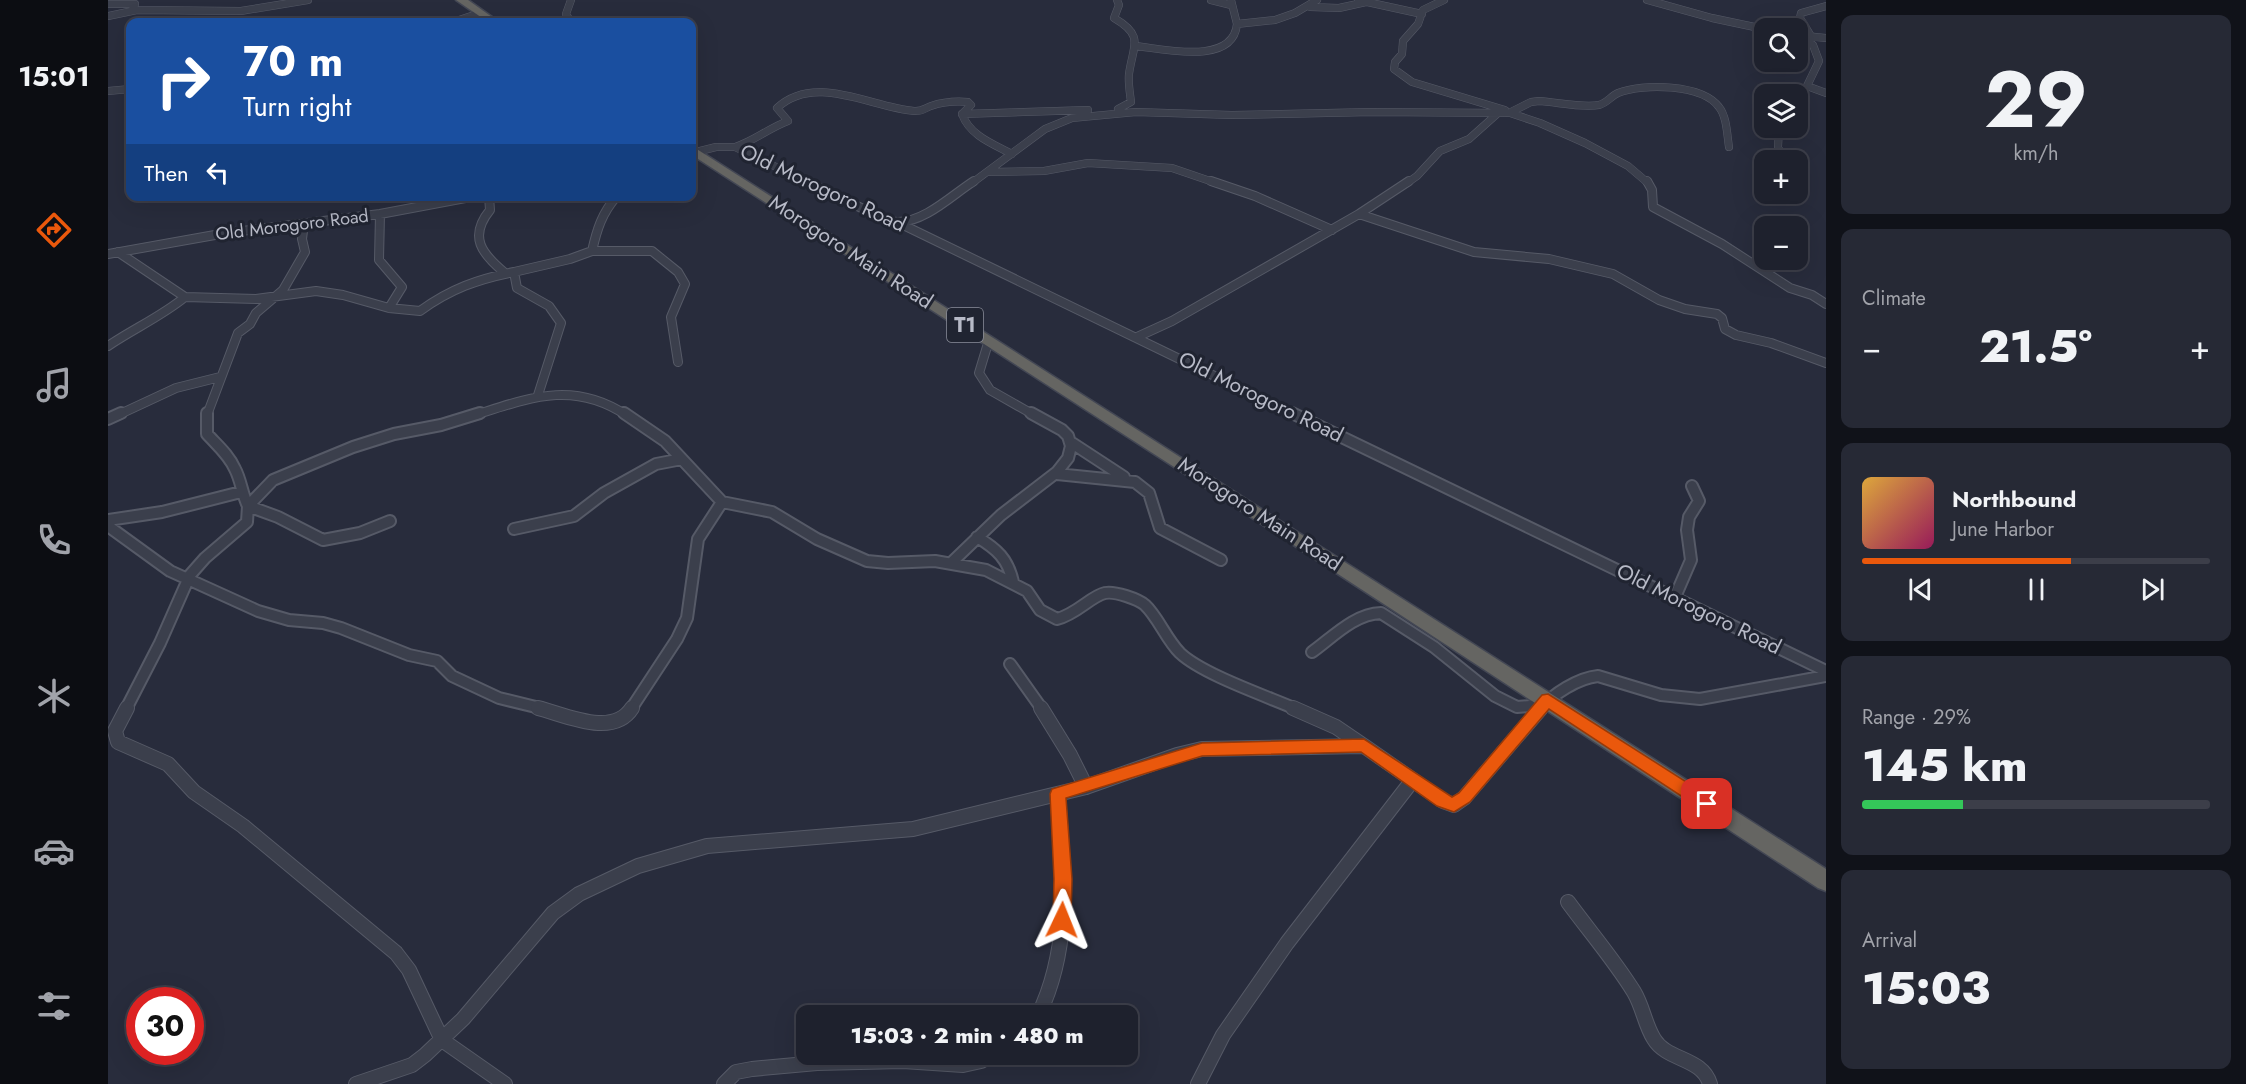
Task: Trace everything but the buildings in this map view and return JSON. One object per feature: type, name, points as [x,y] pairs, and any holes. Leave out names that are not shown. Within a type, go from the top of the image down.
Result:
[{"type":"highway","points":[[461,0],[488,18]]},
{"type":"highway","name":"Morogoro Main Road","points":[[696,154],[1826,881]]},
{"type":"street","points":[[108,4],[132,4],[141,0]]},
{"type":"street","points":[[108,16],[137,10],[241,11],[308,0]]},
{"type":"street","points":[[568,18],[566,14],[571,0]]},
{"type":"street","points":[[1117,0],[1119,6],[1114,18],[1129,27],[1136,46],[1129,75],[1131,102],[1118,109]]},
{"type":"street","points":[[1136,46],[1202,53],[1229,43],[1236,34],[1237,24],[1231,2],[1211,0]]},
{"type":"street","points":[[1310,7],[1317,0]]},
{"type":"street","points":[[1358,0],[1422,14]]},
{"type":"street","points":[[1444,0],[1423,10],[1418,24],[1403,41],[1402,54],[1395,62],[1394,69],[1412,82],[1514,113],[1574,138],[1645,178],[1651,186],[1653,207],[1707,235],[1791,288],[1826,304]]},
{"type":"street","points":[[1647,0],[1754,27]]},
{"type":"street","points":[[1237,24],[1250,21],[1271,21],[1310,7],[1339,8],[1367,2]]},
{"type":"street","points":[[132,4],[137,10]]},
{"type":"street","points":[[1811,36],[1800,18],[1801,13],[1826,6]]},
{"type":"street","points":[[465,18],[480,13]]},
{"type":"street","points":[[1808,36],[1826,38]]},
{"type":"street","points":[[1808,39],[1815,47],[1819,61],[1808,84]]},
{"type":"street","points":[[1808,86],[1826,93]]},
{"type":"street","points":[[108,91],[126,89]]},
{"type":"street","points":[[962,114],[1118,109],[1136,112],[1232,115],[1372,112],[1497,114],[1514,113],[1531,102],[1603,105],[1621,92],[1688,89],[1710,96],[1721,108],[1729,147]]},
{"type":"street","points":[[735,147],[747,143],[771,127],[788,121],[777,108],[784,101],[799,95],[845,94],[917,111],[963,101],[970,103],[970,107],[962,114]]},
{"type":"street","points":[[897,222],[908,222],[921,216],[987,172],[1045,129],[1064,120],[1136,112]]},
{"type":"street","points":[[962,114],[963,120],[970,128],[1012,154]]},
{"type":"street","points":[[1137,337],[1172,321],[1359,214],[1417,176],[1440,151],[1469,139],[1497,114]]},
{"type":"street","name":"Old Morogoro Road","points":[[696,151],[716,147],[735,147],[1137,337],[1826,671]]},
{"type":"street","points":[[987,172],[1044,171],[1088,163],[1172,168],[1255,196],[1332,230]]},
{"type":"street","name":"Old Morogoro Road","points":[[108,254],[226,233],[380,214],[449,201]]},
{"type":"street","points":[[489,201],[490,210],[480,221],[478,236],[480,249],[510,273],[517,288],[541,299],[554,309],[561,323],[538,395]]},
{"type":"street","points":[[592,251],[599,222],[612,201]]},
{"type":"street","points":[[380,214],[379,260],[402,287],[388,308]]},
{"type":"street","points":[[1359,214],[1474,252],[1497,256],[1549,259],[1613,274],[1659,300],[1692,310],[1717,314],[1722,318],[1725,329],[1736,335],[1771,343],[1826,363]]},
{"type":"street","points":[[304,223],[302,239],[305,252],[278,296],[261,308],[251,323],[238,333],[207,410],[207,434],[230,458],[237,471],[241,492],[248,506],[247,522],[205,558],[187,580],[160,643],[112,728],[118,742],[168,764],[194,792],[243,826],[396,953],[409,970],[442,1040],[505,1084]]},
{"type":"street","points":[[118,252],[185,297],[256,298],[323,291],[388,308],[423,311],[442,294],[592,251],[652,251],[681,275],[685,284],[672,317],[678,362]]},
{"type":"street","points":[[108,346],[138,326],[172,308],[185,297]]},
{"type":"street","points":[[951,564],[977,537],[1018,501],[1057,474],[1068,459],[1072,443],[1071,438],[1062,430],[990,390],[983,382],[979,372],[988,340]]},
{"type":"street","points":[[108,419],[176,388],[220,377]]},
{"type":"street","points":[[248,506],[273,480],[353,447],[394,434],[434,427],[538,395],[576,394],[603,402],[665,441],[722,502],[772,512],[817,539],[867,561],[888,563],[935,561],[986,570],[1027,591],[1040,610],[1057,618],[1070,616],[1106,593],[1118,594],[1144,604],[1171,644],[1183,656],[1200,667],[1336,727],[1412,781],[1443,801],[1454,805],[1464,798],[1545,702],[1587,677],[1598,676],[1666,697],[1684,700],[1826,676]]},
{"type":"street","points":[[1072,443],[1082,447],[1113,472],[1149,493],[1160,528],[1221,560]]},
{"type":"street","points":[[514,529],[574,516],[604,493],[656,464],[682,459]]},
{"type":"street","points":[[1057,474],[1129,480]]},
{"type":"street","points":[[1675,597],[1691,560],[1687,530],[1689,517],[1699,501],[1692,486]]},
{"type":"street","points":[[108,520],[137,517],[241,492]]},
{"type":"street","points":[[108,526],[170,571],[258,611],[289,620],[331,625],[410,655],[437,661],[452,676],[499,698],[590,722],[615,723],[627,716],[677,639],[687,618],[691,602],[698,539],[722,502]]},
{"type":"street","points":[[248,506],[278,517],[323,540],[360,533],[390,521]]},
{"type":"street","points":[[977,537],[1005,556],[1013,582]]},
{"type":"street","points":[[1312,652],[1364,615],[1374,612],[1381,613],[1434,647],[1495,696],[1517,707],[1545,702]]},
{"type":"street","points":[[1010,664],[1032,693],[1072,756],[1086,787]]},
{"type":"street","points":[[356,1084],[412,1065],[463,1019],[553,913],[573,898],[638,866],[707,846],[913,829],[1086,787],[1177,755],[1202,749],[1364,746]]},
{"type":"street","points":[[1198,1084],[1223,1035],[1281,952],[1412,781]]},
{"type":"street","points":[[1043,1005],[1053,985],[1060,960],[1063,879],[1058,794]]},
{"type":"street","points":[[1568,902],[1635,993],[1654,1040],[1662,1048],[1693,1063],[1707,1074],[1710,1084]]},
{"type":"street","points":[[724,1084],[736,1072],[796,1065]]},
{"type":"route","points":[[1062,920],[1063,879],[1058,794],[1202,749],[1364,746],[1412,781],[1443,801],[1454,805],[1464,798],[1548,700],[1707,804]]}]
